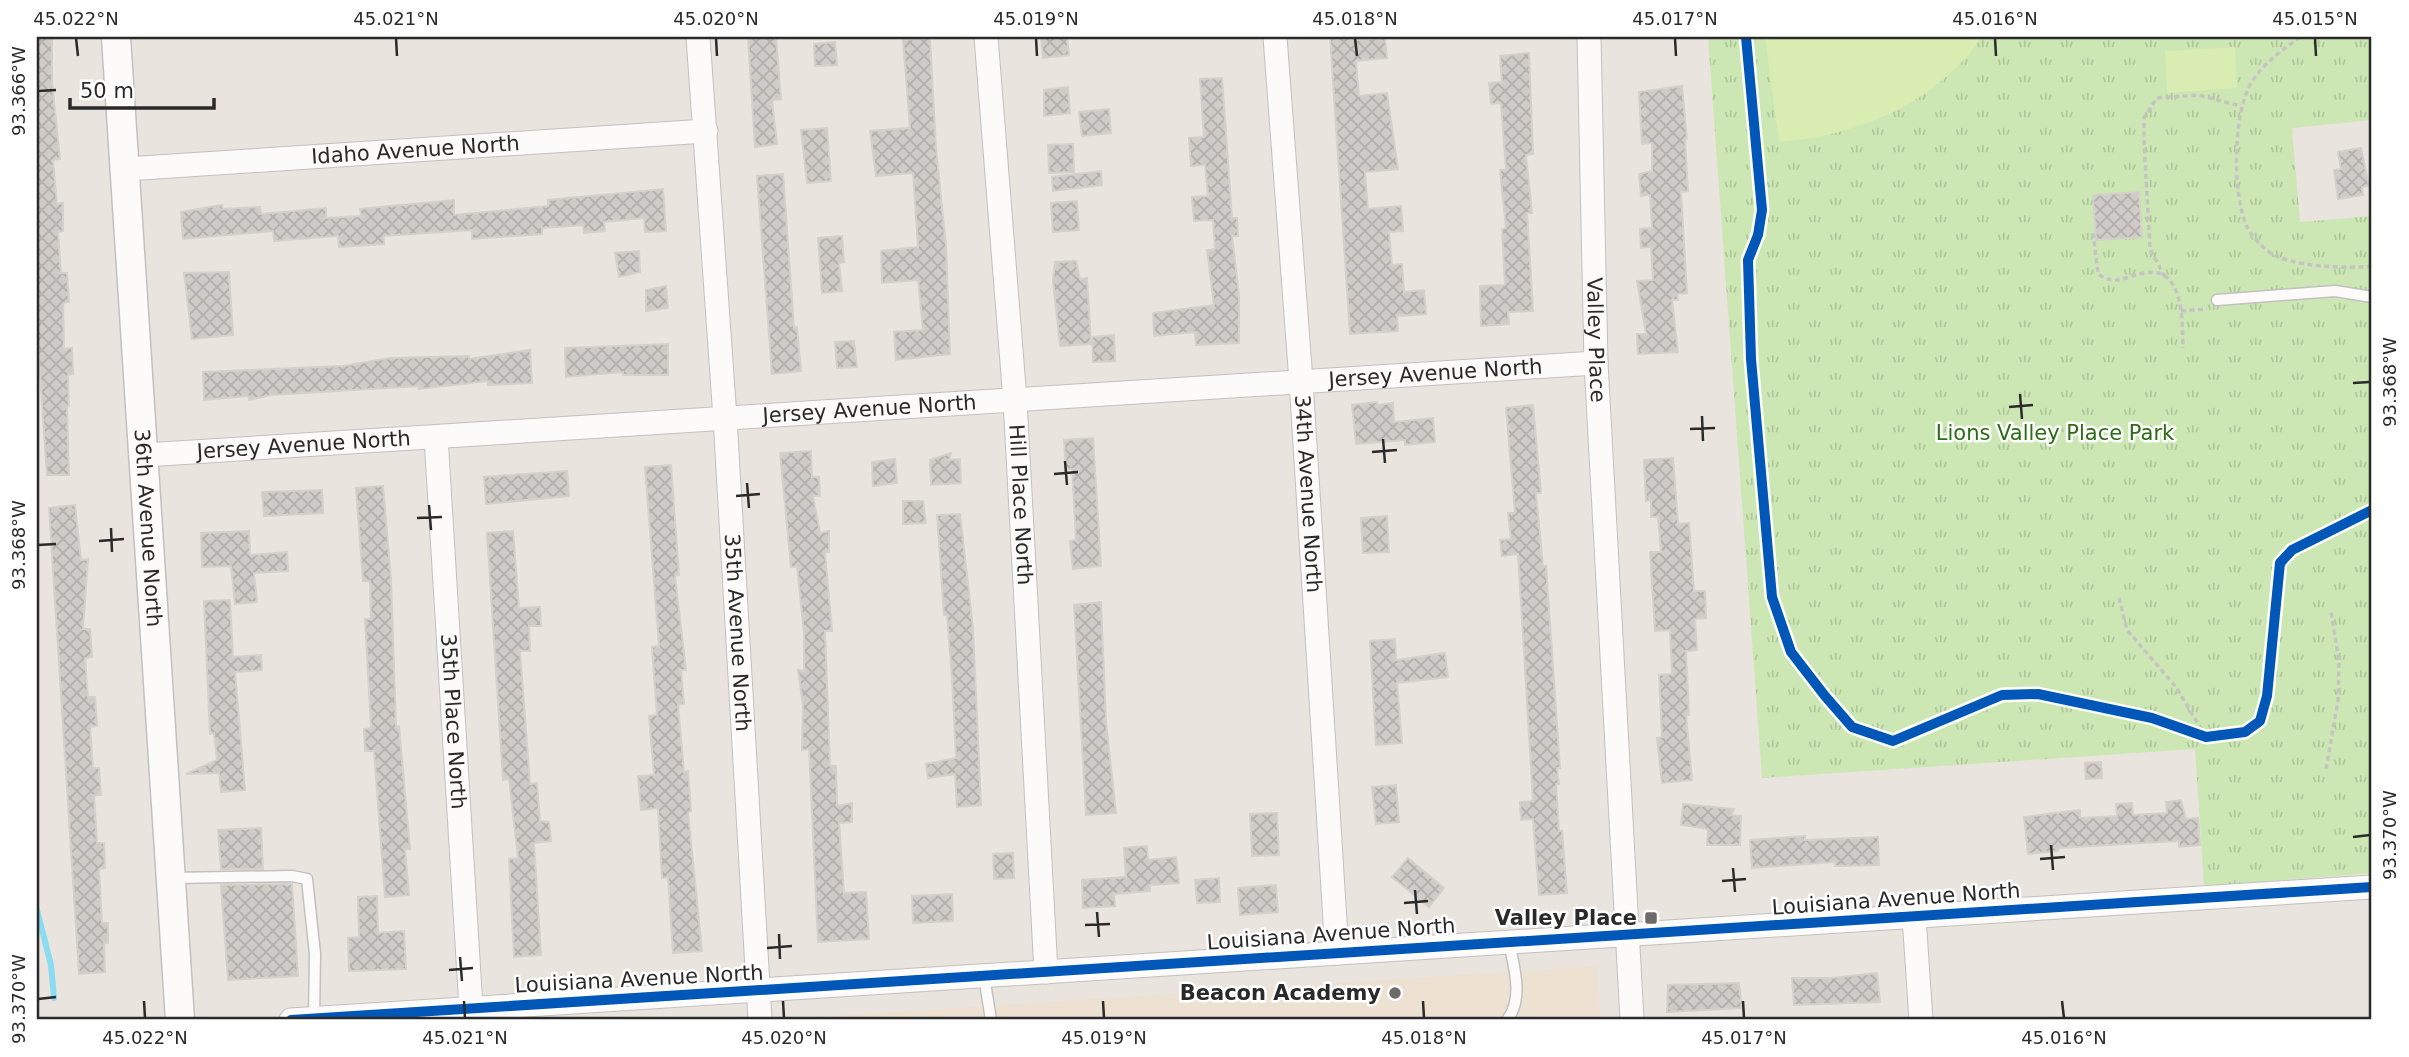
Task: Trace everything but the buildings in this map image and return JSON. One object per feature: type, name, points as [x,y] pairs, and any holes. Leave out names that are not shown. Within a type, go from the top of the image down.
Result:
[{"type":"street","name":"36th Avenue North","points":[[116,37],[173,878],[180,1020]]},
{"type":"street","name":"35th Avenue North","points":[[698,37],[725,418],[760,1020]]},
{"type":"street","name":"Hill Place North","points":[[986,37],[1015,400],[1046,972]]},
{"type":"street","name":"34th Avenue North","points":[[1275,37],[1301,381],[1337,953]]},
{"type":"street","name":"Valley Place","points":[[1590,37],[1596,363],[1632,1020]]},
{"type":"street","name":"Idaho Avenue North","points":[[126,169],[706,131]]},
{"type":"street","name":"Jersey Avenue North","points":[[145,455],[1596,363]]},
{"type":"street","name":"35th Place North","points":[[436,437],[471,1008]]},
{"type":"street","name":"Louisiana Avenue North","points":[[291,1020],[2372,887]]},
{"type":"street","points":[[1914,917],[1921,1020]]},
{"type":"lane","points":[[2214,304],[2335,291],[2372,297]]},
{"type":"lane","points":[[173,878],[292,876],[307,879],[315,954],[314,1019]]},
{"type":"lane","points":[[1507,1020],[1516,1002],[1517,983],[1509,942]]},
{"type":"lane","points":[[984,976],[992,1020]]},
{"type":"path","points":[[2300,37],[2263,65],[2241,106],[2238,186],[2247,228],[2269,253],[2311,265],[2346,269],[2372,266]]},
{"type":"path","points":[[2183,348],[2177,291],[2150,249],[2144,118],[2157,98],[2198,94],[2241,106]]},
{"type":"path","points":[[2093,233],[2098,274],[2109,282],[2126,281],[2143,273],[2156,272],[2165,276]]},
{"type":"path","points":[[2181,311],[2214,304]]},
{"type":"path","points":[[2119,598],[2127,630],[2176,687],[2185,706],[2211,739]]},
{"type":"path","points":[[2326,769],[2338,701],[2339,661],[2331,611]]},
{"type":"path","points":[[2189,729],[2211,739]]},
{"type":"shaded area","name":"Beacon Academy","points":[[1597,966],[1600,1020],[786,1019]]},
{"type":"green space","name":"Lions Valley Place Park","points":[[1708,37],[2372,37],[2372,120],[2292,128],[2300,222],[2372,216],[2372,873],[2204,886],[2195,749],[1762,778]]},
{"type":"green space","points":[[1765,37],[1982,37],[1963,61],[1941,81],[1893,112],[1838,132],[1779,142]]},
{"type":"green space","points":[[2235,47],[2237,88],[2167,93],[2165,51]]},
{"type":"waterway","points":[[37,910],[51,965],[54,998]]},
{"type":"cycle path","points":[[1746,37],[1762,210],[1758,235],[1748,260],[1751,359],[1772,597],[1791,652],[1852,727],[1893,741],[2002,695],[2038,694],[2152,718],[2206,737],[2245,732],[2260,721],[2267,696],[2280,563],[2292,550],[2372,510]]},
{"type":"cycle path","points":[[291,1020],[2372,887]]},
{"type":"place","name":"Valley Place","points":[[1651,918]]},
{"type":"place","name":"Beacon Academy","points":[[1395,993]]}]
